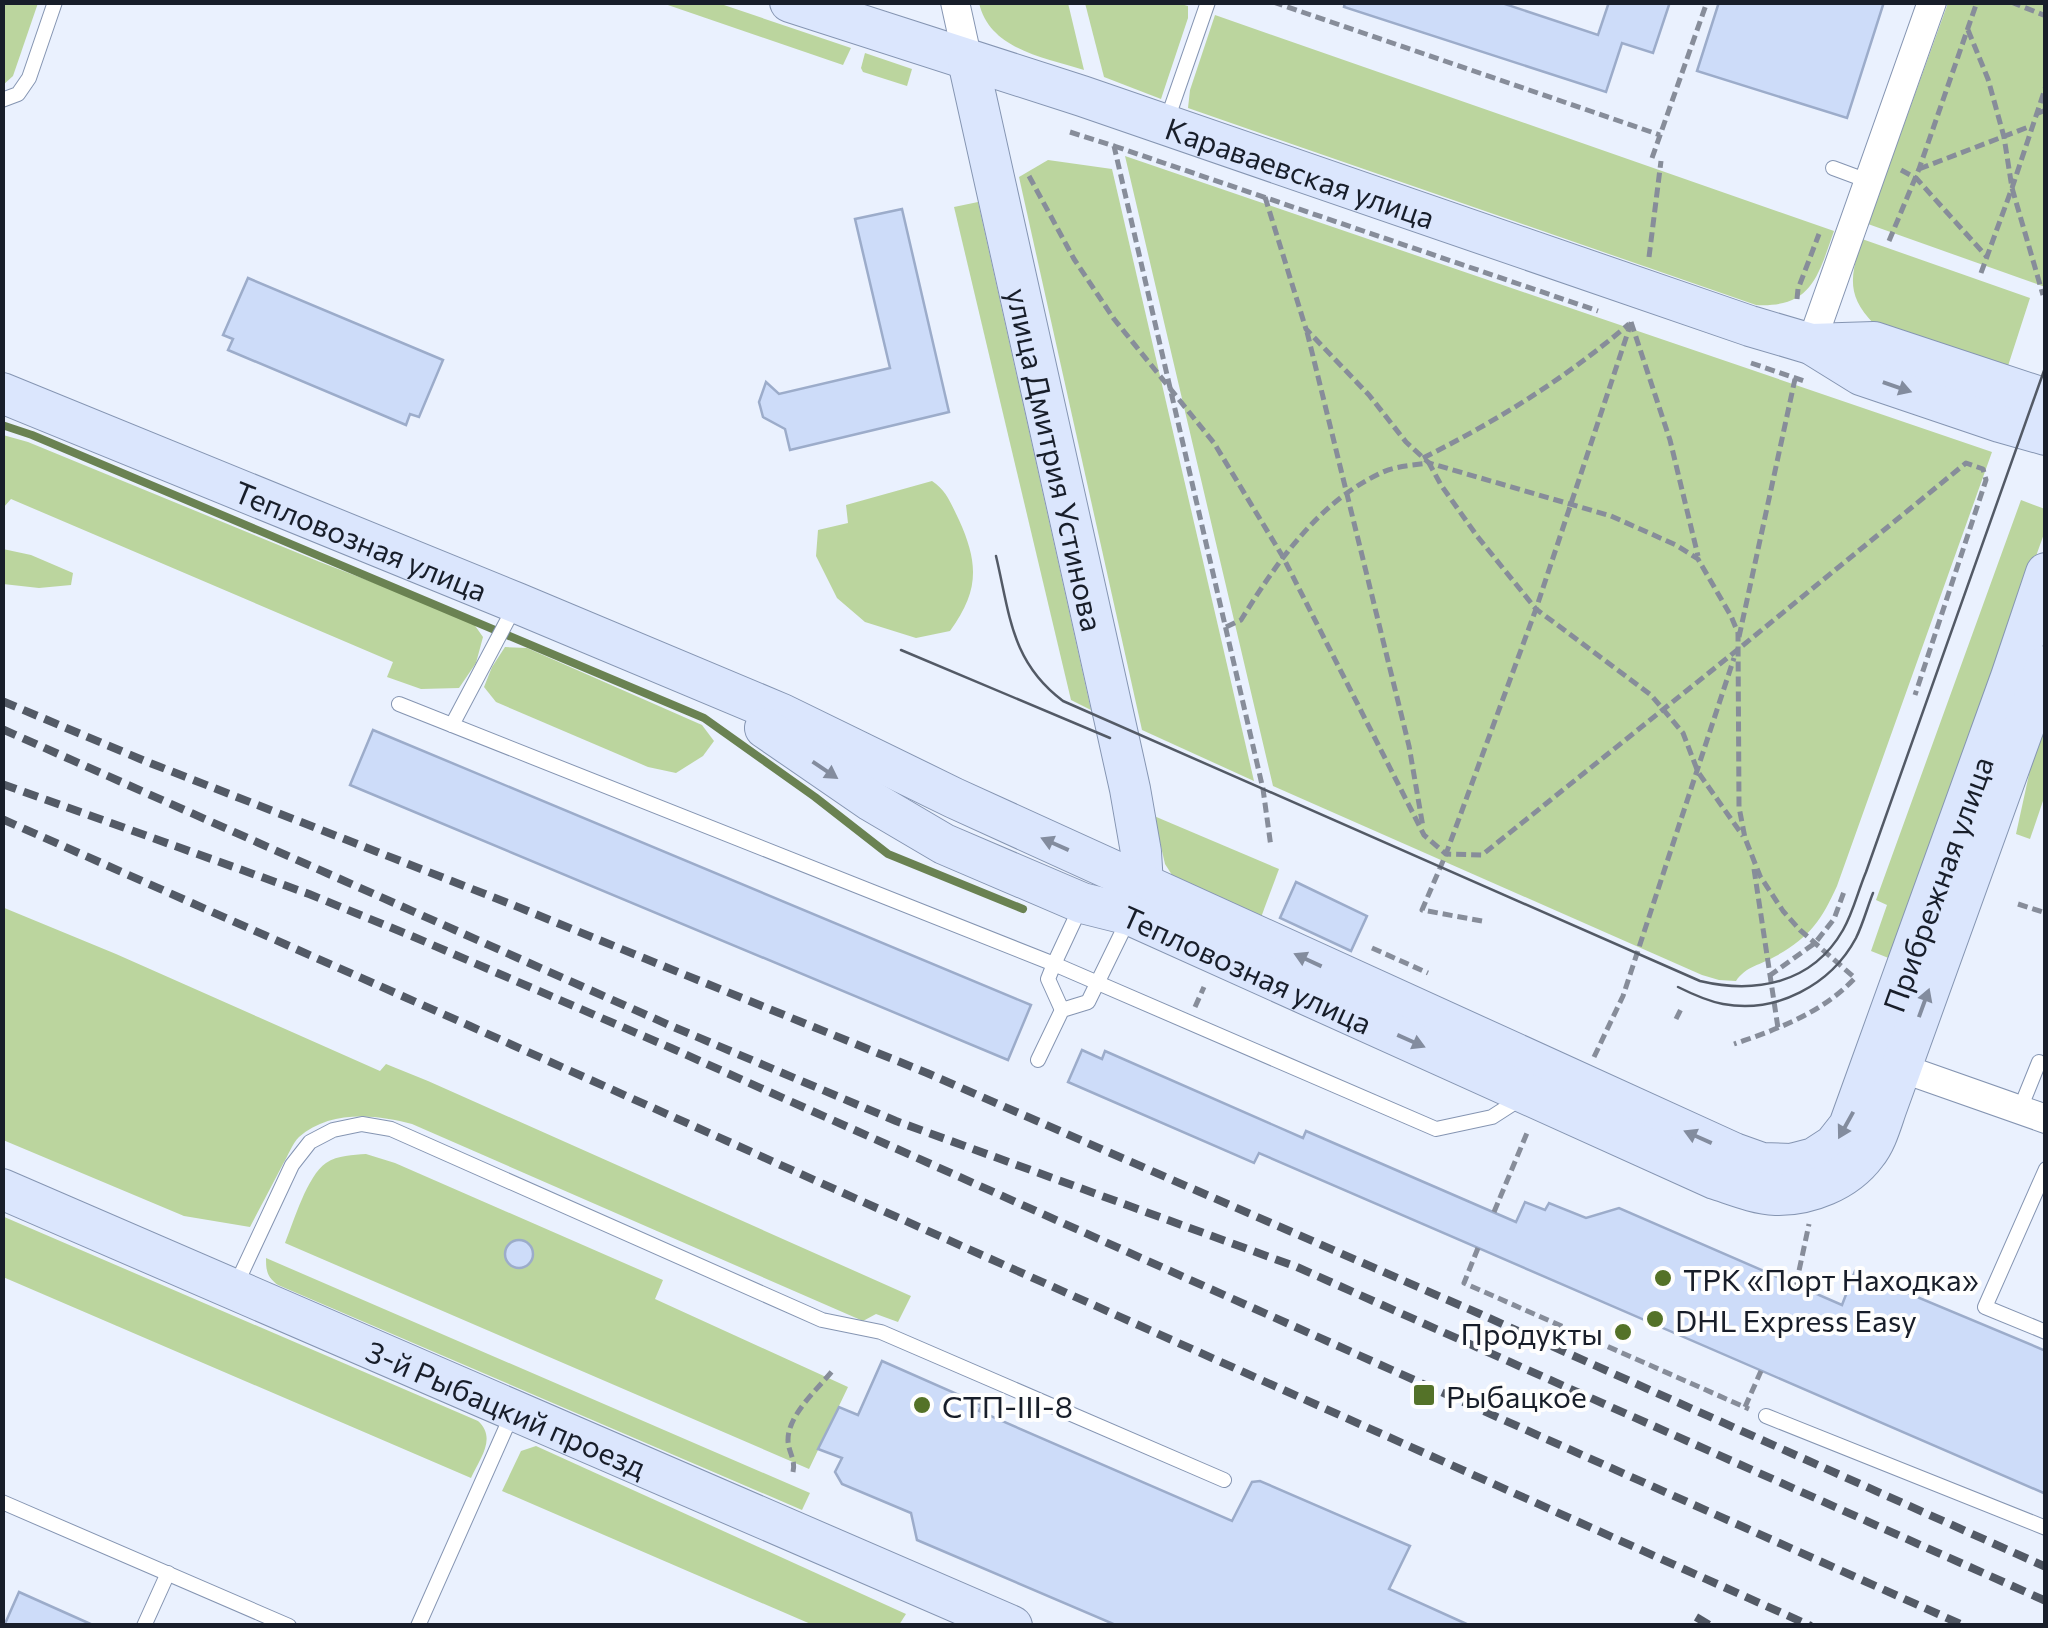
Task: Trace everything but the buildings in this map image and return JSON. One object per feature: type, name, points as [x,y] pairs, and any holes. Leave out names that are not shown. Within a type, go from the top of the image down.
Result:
[{"type":"street","name":"Караваевская улица","points":[[790,2],[1166,125],[1750,326],[1803,361],[1861,374],[2046,435]]},
{"type":"street","name":"улица Дмитрия Устинова","points":[[955,2],[1126,774],[1141,852],[1137,900]]},
{"type":"street","points":[[1803,361],[1932,2]]},
{"type":"street","name":"Караваевская улица","points":[[1803,361],[1874,342],[2046,399]]},
{"type":"street","name":"Тепловозная улица","points":[[2,393],[511,613],[782,714],[954,798],[1528,1113],[1748,1190],[1776,1195],[1801,1192]]},
{"type":"street","name":"Прибрежная улица","points":[[1801,1192],[1826,1185],[1849,1172],[1868,1153],[1887,1063],[2035,680],[2046,574]]},
{"type":"street","name":"Тепловозная улица","points":[[720,690],[765,729],[944,844],[1082,903],[1137,900],[1762,1163],[1801,1192]]},
{"type":"street","points":[[1887,1063],[2033,1114]]},
{"type":"street","name":"3-й Рыбацкий проезд","points":[[2,1189],[1010,1625]]},
{"type":"lane","points":[[2,100],[18,94],[30,78],[55,2]]},
{"type":"lane","points":[[1166,125],[1208,2]]},
{"type":"lane","points":[[1832,168],[1872,169]]},
{"type":"lane","points":[[452,724],[511,613]]},
{"type":"lane","points":[[399,704],[1098,982],[1436,1129],[1528,1113]]},
{"type":"lane","points":[[1038,1060],[1062,1010],[1088,1002],[1137,900]]},
{"type":"lane","points":[[1062,1010],[1048,979],[1082,903]]},
{"type":"lane","points":[[2033,1114],[2039,1062]]},
{"type":"lane","points":[[235,1288],[292,1165],[310,1142],[333,1130],[362,1124],[392,1129],[822,1320],[881,1332],[1224,1480]]},
{"type":"lane","points":[[2046,1169],[1985,1307],[2046,1332]]},
{"type":"lane","points":[[418,1626],[515,1409]]},
{"type":"lane","points":[[1766,1416],[2046,1528]]},
{"type":"lane","points":[[2,1502],[289,1626]]},
{"type":"lane","points":[[144,1626],[168,1573]]},
{"type":"path","points":[[1273,2],[1660,135]]},
{"type":"path","points":[[1652,158],[1707,2]]},
{"type":"path","points":[[1889,240],[1916,178],[1978,2]]},
{"type":"path","points":[[2011,2],[2046,16]]},
{"type":"path","points":[[1968,30],[1988,79],[2004,136],[2012,188],[2043,295]]},
{"type":"path","points":[[1982,272],[2046,86]]},
{"type":"path","points":[[2036,114],[2046,110]]},
{"type":"path","points":[[1919,168],[2031,126]]},
{"type":"path","points":[[1070,132],[1114,146],[1226,627],[1272,847]]},
{"type":"path","points":[[1648,266],[1660,161]]},
{"type":"path","points":[[1026,168],[1074,259],[1114,319],[1214,443],[1283,557],[1424,835],[1446,854],[1482,855],[1966,463],[1983,469],[1986,480],[1915,695]]},
{"type":"path","points":[[1872,169],[1916,178],[1987,258]]},
{"type":"path","points":[[1265,197],[1306,329],[1408,746],[1424,835]]},
{"type":"path","points":[[1226,627],[1240,620],[1298,537],[1346,494],[1386,470],[1426,460],[1495,420],[1560,379],[1631,322]]},
{"type":"path","points":[[1482,921],[1422,910],[1536,610],[1631,322]]},
{"type":"path","points":[[1631,322],[1670,440],[1698,559],[1738,633],[1739,807],[1745,838],[1760,876],[1783,910],[1855,978],[1827,1004],[1734,1044]]},
{"type":"path","points":[[1306,329],[1426,460],[1477,536],[1536,610],[1651,695],[1682,733],[1698,772],[1745,838]]},
{"type":"path","points":[[1593,1060],[1623,996],[1736,652],[1803,361]]},
{"type":"path","points":[[1426,460],[1572,503],[1650,532],[1698,559]]},
{"type":"path","points":[[1754,861],[1778,1028]]},
{"type":"path","points":[[1768,976],[1815,943],[1834,919],[1845,889]]},
{"type":"path","points":[[2018,904],[2046,913]]},
{"type":"path","points":[[1372,948],[1428,973]]},
{"type":"path","points":[[1676,1019],[1682,1007]]},
{"type":"path","points":[[1494,1212],[1528,1113]]},
{"type":"path","points":[[1796,1285],[1801,1192]]},
{"type":"path","points":[[1478,1248],[1464,1284],[1766,1416]]},
{"type":"path","points":[[794,1472],[788,1440],[791,1430],[806,1398],[833,1370]]},
{"type":"path","points":[[1745,1407],[1760,1370]]},
{"type":"green space","points":[[2,3],[38,3],[13,76],[3,85]]},
{"type":"green space","points":[[662,3],[718,3],[851,48],[843,65]]},
{"type":"green space","points":[[979,3],[1068,3],[1084,70],[1007,41],[985,19]]},
{"type":"green space","points":[[1085,3],[1188,6],[1188,18],[1161,99],[1104,77]]},
{"type":"green space","points":[[1948,3],[2045,3],[2045,287],[1868,224]]},
{"type":"green space","points":[[1215,15],[1834,231],[1823,262],[1801,295],[1775,305],[1756,305],[1188,108],[1190,90]]},
{"type":"green space","points":[[865,53],[912,69],[907,86],[863,72]]},
{"type":"green space","points":[[1125,156],[1992,452],[1837,886],[1820,919],[1806,935],[1736,981],[1719,980],[1273,786]]},
{"type":"green space","points":[[1048,160],[1112,169],[1254,781],[1142,730],[1019,177]]},
{"type":"green space","points":[[978,202],[1091,710],[1071,700],[954,207]]},
{"type":"green space","points":[[1862,239],[2030,298],[2007,369],[1874,324],[1858,303],[1853,284]]},
{"type":"green space","points":[[3,435],[471,620],[483,637],[476,663],[459,688],[421,689],[387,677],[393,662],[11,499],[3,508]]},
{"type":"green space","points":[[932,481],[945,494],[959,520],[970,550],[973,577],[966,603],[950,631],[916,638],[865,622],[837,598],[816,556],[818,530],[848,523],[846,505]]},
{"type":"green space","points":[[2021,500],[2045,509],[2045,531],[1891,959],[1871,951],[1887,905],[1876,900]]},
{"type":"green space","points":[[3,549],[31,555],[73,573],[71,585],[39,588],[3,584]]},
{"type":"green space","points":[[505,647],[527,648],[702,725],[714,741],[703,756],[676,773],[648,767],[496,702],[484,687]]},
{"type":"green space","points":[[2045,716],[2045,795],[2030,839],[2016,834]]},
{"type":"green space","points":[[1154,816],[1279,869],[1260,920],[1179,886],[1165,864]]},
{"type":"green space","points":[[2,907],[380,1071],[386,1064],[428,1081],[911,1296],[898,1322],[876,1314],[863,1321],[412,1124],[383,1118],[338,1118],[299,1137],[250,1227],[184,1216],[3,1140]]},
{"type":"green space","points":[[366,1154],[395,1163],[663,1280],[655,1299],[848,1387],[809,1469],[285,1243],[319,1169],[335,1158]]},
{"type":"green space","points":[[2,1216],[478,1421],[487,1441],[471,1478],[3,1277]]},
{"type":"green space","points":[[266,1258],[810,1493],[802,1510],[278,1285],[268,1273]]},
{"type":"green space","points":[[536,1446],[906,1614],[899,1625],[813,1625],[502,1491],[521,1451]]},
{"type":"waterway","points":[[2,425],[704,718],[888,854],[1023,909]]},
{"type":"tram line","points":[[996,556],[1023,654],[1046,686],[1063,701],[1700,981],[1761,985],[1780,981],[1815,963],[1847,923],[2046,365]]},
{"type":"tram line","points":[[901,650],[1110,738]]},
{"type":"tram line","points":[[1678,987],[1711,1001],[1743,1006],[1763,1005],[1800,992],[1832,970],[1845,955],[1873,893]]},
{"type":"railway","points":[[2,701],[927,1073],[2046,1567]]},
{"type":"railway","points":[[2,729],[669,1025],[896,1121],[1297,1267],[2046,1601]]},
{"type":"railway","points":[[2,784],[309,894],[414,937],[1965,1626]]},
{"type":"railway","points":[[2,819],[1811,1626]]},
{"type":"railway","points":[[1696,1617],[1711,1626]]},
{"type":"place","name":"ТРК «Порт Находка»","points":[[1663,1278]]},
{"type":"place","name":"DHL Express Easy","points":[[1655,1319]]},
{"type":"place","name":"Продукты","points":[[1623,1332]]},
{"type":"place","name":"Рыбацкое","points":[[1424,1395]]},
{"type":"place","name":"СТП-III-8","points":[[922,1405]]}]
